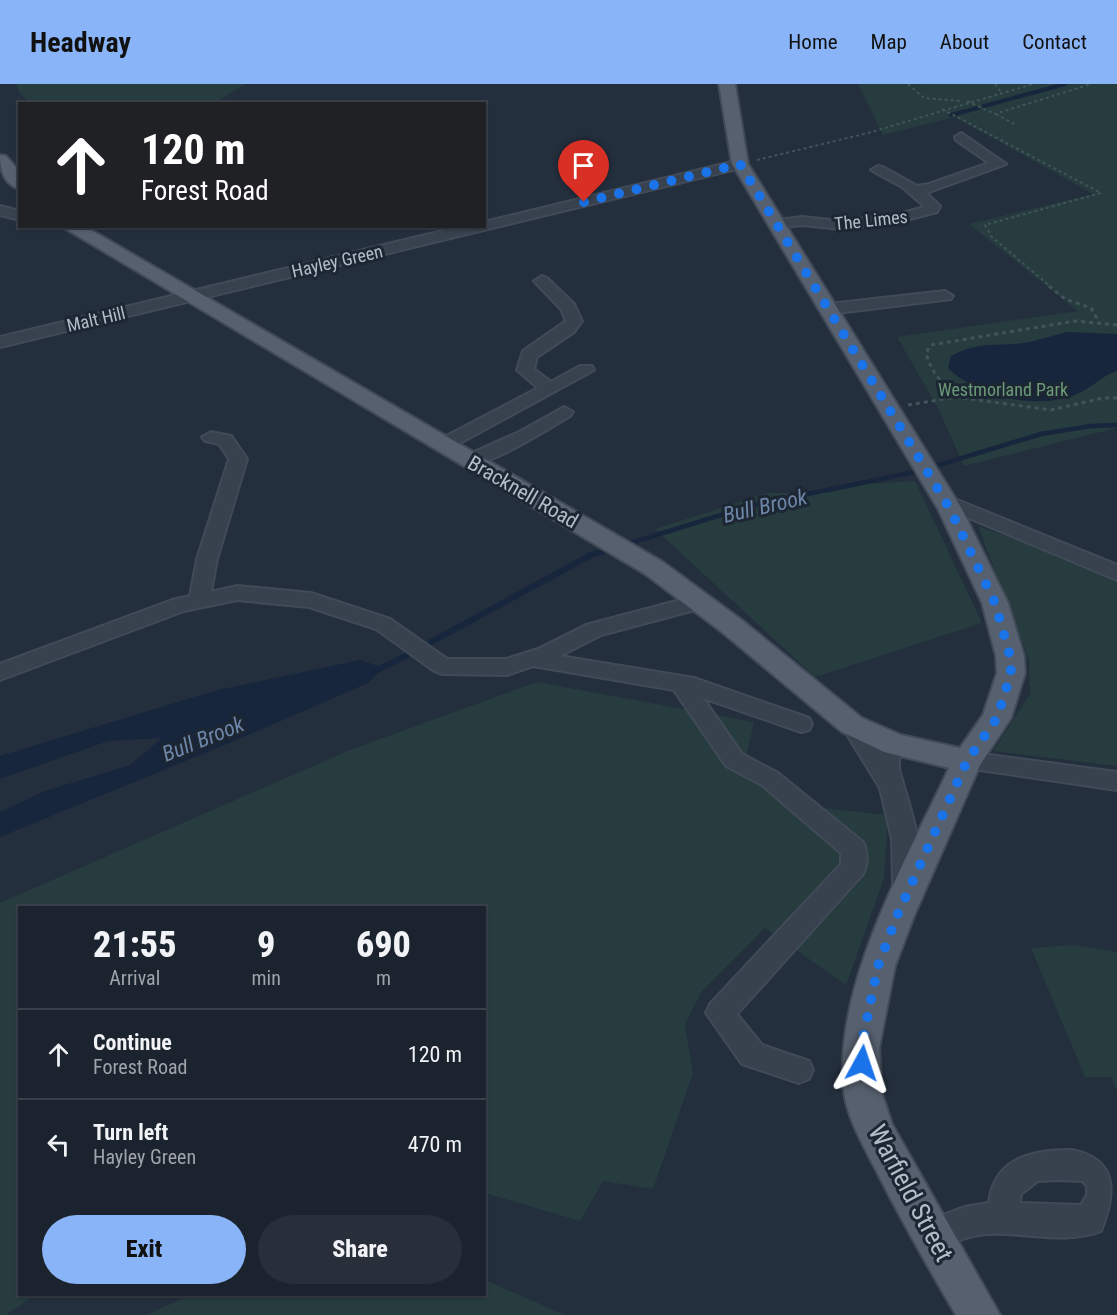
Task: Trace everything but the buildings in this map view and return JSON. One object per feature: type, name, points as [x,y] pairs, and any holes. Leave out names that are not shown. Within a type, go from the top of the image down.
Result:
[{"type":"main road","points":[[728,84],[740,164]]},
{"type":"main road","points":[[0,160],[18,182]]},
{"type":"main road","name":"Warfield Street","points":[[740,164],[945,501],[995,603],[1010,656],[1011,673],[997,718],[967,761],[904,900],[878,966],[861,1048],[862,1094],[876,1131],[931,1235],[979,1315]]},
{"type":"main road","name":"Bracknell Road","points":[[72,228],[654,568],[852,725],[894,744],[967,761]]},
{"type":"street","points":[[915,190],[931,188],[999,164],[961,137]]},
{"type":"street","name":"Hayley Green","points":[[486,226],[740,164]]},
{"type":"street","name":"The Limes","points":[[777,224],[802,221],[841,225],[866,220],[899,218],[932,209],[933,206],[915,190],[899,179],[878,170]]},
{"type":"street","points":[[0,210],[18,215]]},
{"type":"street","name":"Hayley Green","points":[[191,296],[476,228]]},
{"type":"street","points":[[542,281],[568,307],[574,321],[567,329],[529,355],[526,361],[525,370],[550,389]]},
{"type":"street","name":"Malt Hill","points":[[0,342],[191,296]]},
{"type":"street","points":[[829,309],[945,296]]},
{"type":"street","points":[[443,444],[586,370]]},
{"type":"street","points":[[471,460],[527,435],[564,412]]},
{"type":"street","points":[[200,601],[207,559],[238,459],[225,440],[211,437]]},
{"type":"street","points":[[945,501],[1117,573]]},
{"type":"street","points":[[0,672],[179,604],[237,593],[311,600],[383,624],[442,666],[507,667],[533,658],[594,630],[699,602]]},
{"type":"street","points":[[533,658],[681,683],[801,724]]},
{"type":"street","points":[[681,683],[734,760],[770,779],[854,849],[854,867],[720,1013],[752,1055],[799,1070]]},
{"type":"street","points":[[852,725],[892,790]]},
{"type":"street","points":[[894,744],[887,760],[892,790],[907,840],[909,863],[904,900]]},
{"type":"street","points":[[967,761],[1117,781]]},
{"type":"street","points":[[931,1235],[965,1222],[1003,1218]]},
{"type":"path","points":[[908,84],[910,90],[932,102],[968,101],[1014,124]]},
{"type":"path","points":[[995,84],[1001,92]]},
{"type":"path","points":[[740,164],[868,133],[968,101],[1034,84]]},
{"type":"path","points":[[995,114],[1091,84]]},
{"type":"path","points":[[942,109],[1101,193],[985,225],[992,237],[1065,299],[1091,308],[1099,322]]},
{"type":"path","points":[[966,398],[954,393],[930,370],[926,353],[932,345],[1027,332],[1075,321],[1117,325]]},
{"type":"path","points":[[890,408],[956,397],[1051,410],[1103,398],[1117,398]]},
{"type":"green space","points":[[16,84],[245,84],[217,102],[28,102],[19,92]]},
{"type":"green space","name":"Westmorland Park","points":[[858,84],[1117,84],[1117,428],[964,466],[938,408],[897,337],[1078,311],[969,224],[1093,194],[955,117],[883,135]]},
{"type":"green space","points":[[915,481],[982,623],[815,677],[655,529],[768,493],[826,493],[869,484]]},
{"type":"green space","points":[[978,526],[1117,576],[1117,766],[993,751],[1030,694],[1029,660]]},
{"type":"green space","points":[[537,682],[754,722],[745,762],[823,808],[888,815],[884,878],[846,985],[765,928],[702,991],[685,1024],[693,1073],[653,1189],[603,1181],[580,1221],[486,1193],[486,906],[18,906],[18,1296],[34,1296],[6,1315],[0,1315],[0,903],[350,750]]},
{"type":"green space","points":[[1074,945],[1117,952],[1117,1091],[1111,1077],[1085,1077],[1031,948]]},
{"type":"green space","points":[[486,1280],[565,1315],[146,1315],[189,1296],[486,1296]]},
{"type":"water","points":[[1067,332],[1117,334],[1117,371],[1077,394],[1061,399],[1027,401],[975,387],[948,368],[951,356],[972,347],[1019,344]]},
{"type":"water","points":[[360,660],[384,668],[368,683],[232,742],[0,837],[0,812],[45,791],[130,765],[162,738],[108,741],[0,779],[0,756],[214,691]]},
{"type":"waterway","points":[[984,106],[1065,84]]},
{"type":"waterway","points":[[951,115],[978,108]]},
{"type":"waterway","name":"Bull Brook","points":[[624,545],[750,506],[919,471],[1041,434],[1091,426],[1117,425]]},
{"type":"waterway","name":"Bull Brook","points":[[431,642],[591,555],[611,549]]},
{"type":"waterway","name":"Bull Brook","points":[[377,670],[406,656]]},
{"type":"route","points":[[584,202],[740,164],[950,509],[995,603],[1003,627],[1010,656],[1011,673],[1007,691],[997,718],[967,761],[897,916],[878,966],[861,1048],[862,1063]]}]
